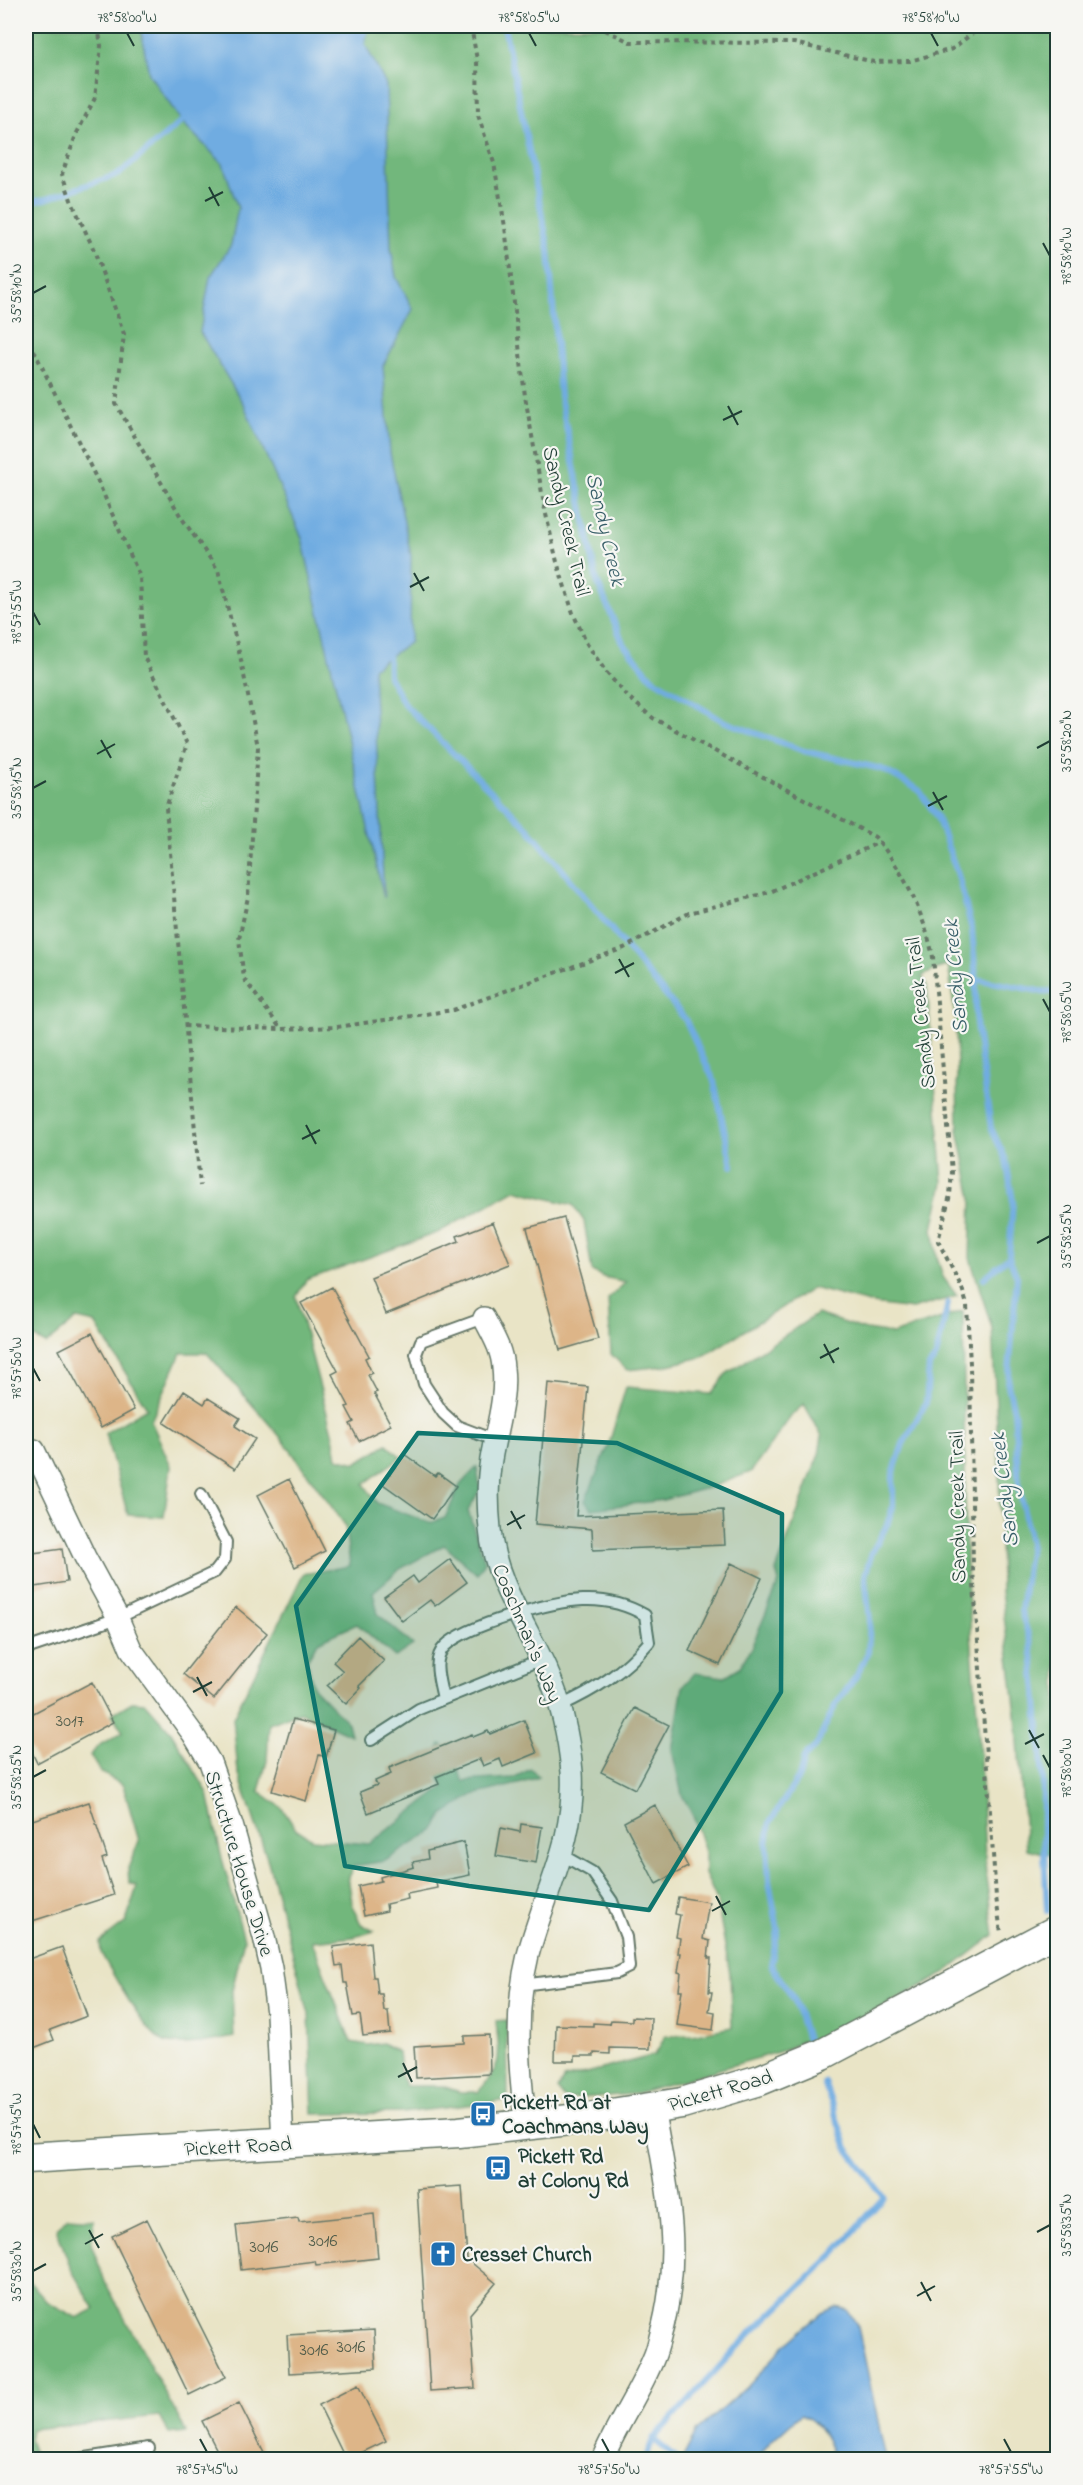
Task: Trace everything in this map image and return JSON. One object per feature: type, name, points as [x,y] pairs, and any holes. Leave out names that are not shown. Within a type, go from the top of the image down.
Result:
[{"type":"street","name":"Coachman's Way","points":[[484,1318],[499,1347],[504,1368],[503,1387],[489,1468],[490,1533],[495,1558],[517,1612],[542,1659],[560,1706],[572,1774],[572,1808],[562,1855],[537,1921],[519,1999],[518,2038],[526,2126]]},
{"type":"street","name":"Structure House Drive","points":[[34,1450],[132,1648],[210,1762],[232,1825],[271,1968],[277,2013],[283,2144]]},
{"type":"street","name":"Pickett Road","points":[[26,2158],[283,2144],[526,2126],[653,2108],[716,2094],[795,2067],[1058,1930]]},
{"type":"street","points":[[602,2460],[614,2431],[655,2355],[673,2277],[673,2233],[653,2108]]},
{"type":"lane","points":[[484,1318],[421,1341],[416,1354],[424,1384],[443,1413],[457,1426],[494,1440]]},
{"type":"lane","points":[[26,1649],[118,1618],[216,1572],[225,1559],[226,1542],[201,1494]]},
{"type":"lane","points":[[443,1699],[436,1663],[444,1647],[474,1629],[517,1612],[583,1600],[626,1604],[645,1615],[649,1642],[633,1662],[596,1689],[560,1706]]},
{"type":"lane","points":[[371,1740],[419,1708],[542,1659]]},
{"type":"lane","points":[[522,1985],[617,1973],[629,1967],[626,1937],[612,1901],[592,1872],[562,1855]]},
{"type":"lane","points":[[73,2460],[149,2448]]},
{"type":"path","points":[[98,26],[101,46],[95,98],[76,135],[62,174],[94,250],[124,334],[116,404],[181,518],[218,570],[241,660],[258,747],[248,897],[239,939],[244,978],[280,1029]]},
{"type":"path","name":"Sandy Creek Trail","points":[[471,26],[477,60],[478,115],[494,163],[525,396],[545,510],[564,589],[586,645],[627,696],[653,718],[860,827],[880,842],[896,864],[927,929],[933,957],[951,1172],[950,1195],[938,1241],[962,1288],[967,1305],[973,1582],[996,1897],[1005,1958]]},
{"type":"path","points":[[597,26],[630,42],[794,43],[874,62],[909,61],[952,49],[982,26]]},
{"type":"path","points":[[26,334],[99,484],[140,577],[144,657],[187,744],[166,808],[200,1186]]},
{"type":"path","points":[[184,1026],[280,1029],[337,1027],[453,1010],[624,948],[689,913],[770,892],[880,842]]},
{"type":"highlighted area","points":[[418,1433],[617,1443],[782,1514],[781,1692],[649,1910],[469,1886],[345,1866],[296,1606]]},
{"type":"green space","points":[[26,26],[1057,26],[1057,1856],[1026,1849],[1016,1714],[1001,1591],[999,1464],[992,1328],[970,1258],[972,1198],[958,1130],[956,1022],[948,964],[922,976],[927,986],[943,1183],[933,1229],[943,1277],[957,1296],[912,1309],[873,1304],[813,1288],[702,1357],[664,1366],[627,1370],[611,1354],[608,1299],[626,1282],[603,1277],[592,1271],[584,1221],[573,1205],[515,1190],[439,1232],[306,1280],[296,1297],[337,1458],[356,1463],[387,1444],[401,1457],[364,1484],[377,1503],[430,1523],[445,1518],[460,1485],[477,1467],[480,1489],[468,1511],[485,1562],[477,1574],[444,1545],[400,1569],[373,1592],[378,1614],[413,1645],[395,1657],[357,1624],[318,1642],[307,1660],[313,1687],[348,1723],[351,1735],[300,1712],[269,1724],[267,1761],[259,1791],[282,1808],[295,1828],[312,1839],[369,1844],[444,1787],[432,1762],[441,1744],[449,1749],[463,1781],[513,1778],[531,1769],[539,1777],[473,1795],[444,1814],[433,1831],[385,1861],[354,1866],[348,1877],[353,1908],[361,1924],[374,1931],[354,1937],[312,1941],[351,2042],[368,2045],[383,2043],[398,2052],[401,2077],[406,2086],[442,2086],[460,2092],[478,2092],[492,2074],[498,2060],[496,2021],[507,2020],[508,2100],[402,2113],[313,2114],[309,2014],[268,1861],[238,1772],[233,1718],[303,1574],[350,1566],[345,1525],[283,1440],[207,1353],[181,1353],[151,1421],[171,1466],[164,1517],[128,1515],[105,1433],[147,1408],[95,1323],[77,1319],[46,1344],[26,1333]]},
{"type":"green space","points":[[963,1311],[966,1567],[979,1740],[986,1878],[994,1935],[944,1974],[824,2038],[799,2042],[785,2050],[634,2094],[565,2099],[557,2089],[564,2079],[655,2055],[665,2036],[692,2035],[732,2027],[730,1974],[717,1900],[705,1874],[705,1852],[693,1815],[682,1795],[672,1750],[683,1686],[695,1673],[724,1677],[740,1667],[751,1648],[779,1582],[776,1571],[819,1454],[822,1436],[804,1404],[792,1415],[751,1472],[711,1487],[663,1500],[592,1509],[585,1501],[608,1447],[626,1387],[711,1394],[726,1374],[817,1314],[866,1330],[893,1334]]},
{"type":"green space","points":[[132,1702],[145,1703],[171,1732],[208,1793],[220,1851],[244,1939],[232,1991],[234,2037],[181,2044],[165,2042],[157,2037],[139,2016],[101,1953],[100,1942],[126,1922],[137,1886],[129,1883],[128,1868],[139,1841],[123,1785],[100,1772],[90,1755],[101,1744],[123,1732],[112,1714]]},
{"type":"green space","points":[[68,2217],[95,2219],[91,2243],[105,2282],[186,2432],[169,2434],[159,2416],[31,2429],[29,2440],[36,2459],[26,2459],[26,2278],[46,2301],[77,2318],[95,2309],[72,2271],[56,2228]]},
{"type":"water","points":[[140,26],[369,26],[365,44],[386,85],[391,248],[396,277],[413,309],[383,366],[390,453],[411,556],[410,642],[373,668],[384,898],[302,538],[244,405],[200,332],[210,277],[231,245],[238,208],[223,164],[182,122],[149,74]]},
{"type":"water","points":[[836,2307],[848,2310],[858,2327],[886,2459],[834,2459],[818,2427],[808,2417],[801,2414],[770,2442],[757,2459],[682,2459],[697,2431],[751,2383],[785,2345],[822,2313]]},
{"type":"building","points":[[564,1218],[598,1339],[560,1350],[527,1228]]},
{"type":"building","points":[[493,1222],[510,1264],[386,1314],[371,1277],[459,1241],[457,1236]]},
{"type":"building","points":[[332,1287],[369,1356],[365,1358],[372,1373],[368,1375],[377,1392],[374,1393],[391,1425],[359,1441],[350,1424],[354,1422],[346,1407],[349,1406],[332,1374],[338,1371],[301,1303]]},
{"type":"building","points":[[92,1333],[134,1410],[101,1428],[59,1350]]},
{"type":"building","points":[[548,1383],[588,1387],[576,1516],[723,1510],[725,1545],[593,1550],[592,1529],[535,1524]]},
{"type":"building","points":[[184,1391],[204,1404],[208,1398],[240,1418],[235,1426],[255,1439],[235,1469],[164,1423]]},
{"type":"building","points":[[404,1454],[435,1476],[438,1473],[456,1486],[432,1519],[383,1484]]},
{"type":"building","points":[[289,1479],[325,1551],[295,1567],[258,1495]]},
{"type":"building","points":[[62,1549],[67,1582],[29,1588],[26,1554]]},
{"type":"building","points":[[450,1559],[467,1582],[435,1606],[430,1600],[402,1621],[384,1597],[413,1576],[418,1583]]},
{"type":"building","points":[[731,1563],[762,1578],[720,1665],[689,1651]]},
{"type":"building","points":[[236,1607],[267,1633],[214,1699],[183,1674]]},
{"type":"building","points":[[358,1636],[384,1661],[359,1686],[361,1688],[346,1704],[327,1686],[343,1671],[333,1662]]},
{"type":"building","points":[[92,1682],[113,1722],[37,1763],[26,1740],[26,1717]]},
{"type":"building","points":[[635,1708],[669,1725],[635,1789],[601,1772]]},
{"type":"building","points":[[293,1719],[334,1730],[326,1757],[319,1755],[306,1801],[272,1791]]},
{"type":"building","points":[[524,1720],[537,1753],[503,1767],[500,1759],[483,1766],[480,1759],[436,1777],[439,1784],[368,1813],[360,1792],[377,1785],[375,1781],[391,1774],[389,1768],[472,1734],[473,1737],[488,1731],[490,1734]]},
{"type":"building","points":[[89,1802],[107,1857],[102,1859],[114,1895],[26,1923],[26,1822]]},
{"type":"building","points":[[655,1805],[688,1867],[656,1884],[624,1822]]},
{"type":"building","points":[[521,1824],[542,1827],[536,1863],[496,1856],[501,1828],[520,1832]]},
{"type":"building","points":[[464,1842],[470,1875],[436,1882],[437,1888],[407,1894],[408,1899],[386,1904],[387,1911],[364,1916],[358,1886],[381,1881],[380,1877],[414,1867],[413,1862],[428,1859],[427,1851]]},
{"type":"building","points":[[678,1897],[709,1902],[703,1939],[710,1941],[709,1992],[712,1992],[709,2011],[715,2012],[713,2030],[677,2025],[682,1990],[679,1990],[681,1973],[678,1972],[681,1953],[678,1953],[680,1938],[676,1937],[680,1915],[675,1914]]},
{"type":"building","points":[[370,1942],[373,1977],[376,1977],[378,1994],[382,1994],[384,2011],[388,2011],[390,2033],[363,2036],[360,2015],[353,2016],[347,1983],[344,1983],[342,1965],[336,1966],[333,1947]]},
{"type":"building","points":[[62,1947],[87,2016],[50,2030],[54,2040],[26,2051],[26,1960]]},
{"type":"building","points":[[632,2017],[651,2018],[650,2049],[610,2048],[610,2054],[594,2053],[594,2056],[575,2056],[575,2061],[555,2061],[556,2025],[593,2026],[593,2023],[610,2024],[611,2020],[632,2021]]},
{"type":"building","points":[[489,2035],[490,2074],[416,2078],[414,2046],[464,2043],[464,2036]]},
{"type":"building","points":[[462,2186],[467,2259],[496,2283],[470,2314],[475,2388],[430,2391],[417,2189]]},
{"type":"building","points":[[374,2214],[378,2258],[316,2265],[315,2261],[241,2270],[236,2225],[298,2218],[299,2222]]},
{"type":"building","points":[[147,2219],[226,2377],[189,2395],[112,2236]]},
{"type":"building","points":[[374,2330],[376,2368],[289,2373],[287,2335]]},
{"type":"building","points":[[358,2385],[386,2441],[346,2460],[319,2405]]},
{"type":"building","points":[[239,2403],[268,2460],[222,2460],[202,2421]]},
{"type":"waterway","name":"Sandy Creek","points":[[504,26],[549,250],[560,396],[597,581],[623,643],[652,678],[723,721],[804,751],[882,769],[919,790],[937,817],[958,875],[972,930],[976,979],[976,1023],[991,1128],[1006,1160],[1013,1201],[1009,1257],[1017,1277],[1008,1385],[1014,1411],[1019,1485],[1030,1544],[1021,1611],[1031,1644],[1037,1701],[1043,1779],[1047,1911]]},
{"type":"waterway","points":[[26,203],[46,199],[119,174],[188,116]]},
{"type":"waterway","points":[[388,651],[389,676],[404,704],[528,828],[685,1019],[714,1081],[732,1166]]},
{"type":"waterway","points":[[976,979],[1039,991],[1058,992]]},
{"type":"waterway","points":[[984,1278],[1009,1257]]},
{"type":"waterway","points":[[808,2043],[795,2001],[771,1965],[778,1930],[769,1881],[767,1844],[770,1822],[800,1775],[804,1757],[816,1746],[835,1706],[857,1675],[868,1652],[870,1621],[865,1576],[872,1552],[887,1525],[893,1507],[893,1474],[903,1444],[926,1403],[929,1366],[936,1357],[948,1303]]},
{"type":"waterway","name":"Sandy Creek","points":[[1050,1959],[1058,2041]]},
{"type":"waterway","points":[[645,2460],[653,2439],[742,2342],[835,2253],[884,2197],[847,2148],[824,2082]]},
{"type":"waterway","points":[[653,2439],[679,2460]]},
{"type":"place","name":"Pickett Rd at Coachmans Way","points":[[483,2114]]},
{"type":"place","name":"Pickett Rd at Colony Rd","points":[[498,2168]]},
{"type":"place","name":"Cresset Church","points":[[443,2254]]}]
